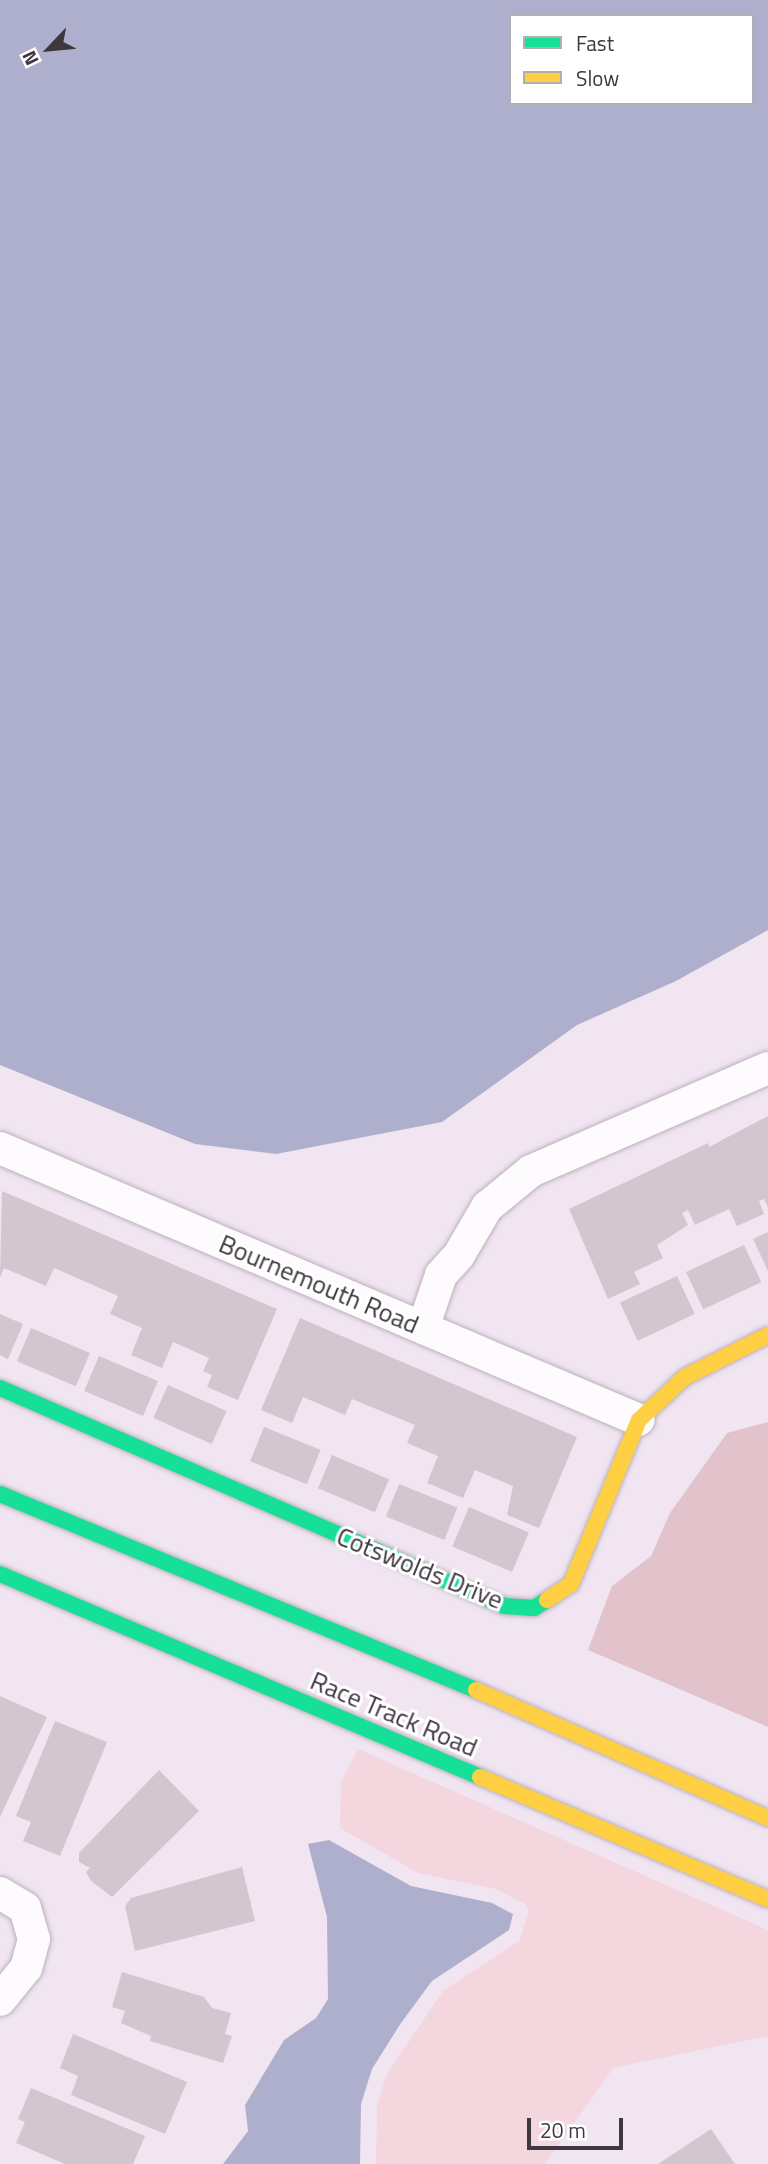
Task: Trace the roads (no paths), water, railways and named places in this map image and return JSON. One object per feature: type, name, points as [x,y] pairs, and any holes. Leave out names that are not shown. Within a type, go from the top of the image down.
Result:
[{"type":"main road","name":"Cotswolds Drive","points":[[0,1388],[504,1606],[534,1608],[571,1584],[639,1420],[685,1377],[768,1335]]},
{"type":"main road","name":"Race Track Road","points":[[0,1494],[545,1718],[768,1818]]},
{"type":"main road","name":"Race Track Road","points":[[0,1574],[768,1899]]},
{"type":"street","points":[[423,1328],[441,1275],[459,1255],[487,1207],[531,1171],[768,1068]]},
{"type":"street","name":"Bournemouth Road","points":[[0,1148],[639,1420]]},
{"type":"street","points":[[0,1893],[25,1908],[34,1939],[26,1968],[0,2000]]},
{"type":"water","points":[[0,0],[768,0],[768,930],[676,981],[577,1025],[442,1122],[276,1154],[195,1144],[0,1065]]},
{"type":"water","points":[[329,1840],[411,1886],[492,1903],[513,1914],[509,1930],[432,1981],[401,2023],[372,2069],[361,2104],[360,2164],[223,2164],[248,2131],[245,2105],[284,2040],[316,2018],[328,1999],[327,1917],[308,1844]]}]
